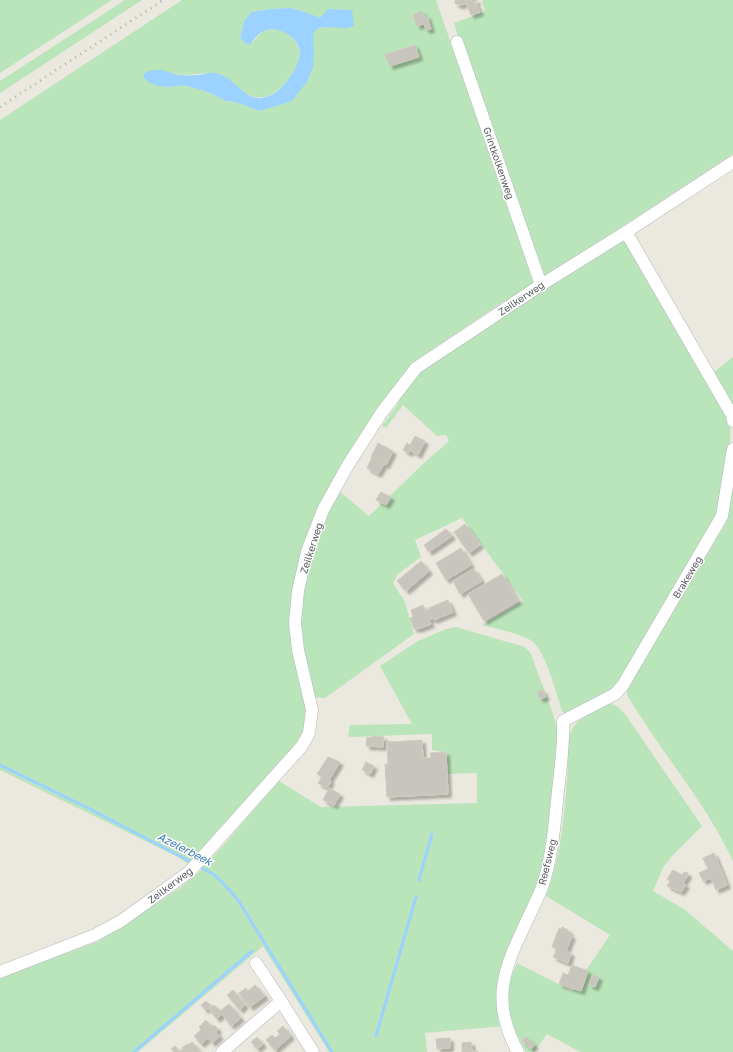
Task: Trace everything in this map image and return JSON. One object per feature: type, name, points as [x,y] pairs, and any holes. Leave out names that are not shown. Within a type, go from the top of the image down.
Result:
[{"type":"street","name":"Grintkolkenweg","points":[[457,42],[541,285]]},
{"type":"street","name":"Zeilkerweg","points":[[0,972],[101,931],[121,921],[195,866],[302,746],[309,734],[312,710],[298,650],[295,623],[298,591],[307,552],[323,510],[348,465],[382,412],[416,368],[541,285],[626,232],[733,162]]},
{"type":"street","points":[[626,232],[732,415],[733,421]]},
{"type":"street","name":"Brakeweg","points":[[615,694],[631,671],[722,516],[733,449]]},
{"type":"street","name":"Reefsweg","points":[[518,1052],[507,1028],[501,1004],[503,981],[515,947],[545,879],[554,837],[564,735],[563,721],[615,694]]},
{"type":"street","points":[[256,963],[313,1052]]},
{"type":"street","points":[[222,1052],[281,1001]]},
{"type":"green space","points":[[0,0],[112,0],[0,73]]},
{"type":"green space","points":[[125,0],[142,0],[0,93],[0,81]]},
{"type":"green space","points":[[182,0],[436,0],[534,284],[498,305],[416,360],[373,415],[324,496],[313,519],[301,557],[290,621],[292,654],[307,708],[306,733],[190,866],[180,858],[0,770],[0,120]],"holes":[[[291,8],[320,18],[324,14],[353,26],[322,27],[318,29],[313,35],[312,68],[308,79],[294,90],[260,111],[235,102],[226,101],[208,92],[184,85],[160,70],[180,75],[207,73],[222,76],[251,96],[269,96],[280,88],[292,75],[298,61],[298,47],[289,35],[277,29],[263,31],[250,45],[245,43],[240,38],[244,21],[251,12],[269,9]]]},
{"type":"green space","points":[[482,0],[733,0],[733,154],[543,278],[467,66],[454,23],[484,12]]},
{"type":"green space","points":[[621,240],[626,243],[730,422],[730,445],[717,517],[620,682],[608,695],[565,714],[562,711],[547,665],[534,643],[525,637],[482,625],[523,601],[462,518],[415,540],[421,557],[398,574],[393,583],[405,602],[414,634],[325,698],[314,697],[312,682],[303,652],[301,626],[302,595],[310,554],[338,490],[369,516],[449,441],[446,435],[437,436],[403,405],[386,428],[382,426],[399,402],[396,399],[416,375],[453,347]]},
{"type":"green space","points":[[733,357],[733,407],[714,372]]},
{"type":"green space","points":[[733,488],[733,861],[722,839],[696,797],[640,716],[627,695],[627,690],[726,523]]},
{"type":"green space","points":[[456,627],[525,647],[531,654],[555,721],[560,742],[541,882],[512,946],[504,1026],[425,1033],[427,1052],[329,1052],[263,946],[138,1052],[0,1052],[0,978],[99,941],[180,888],[199,872],[279,781],[321,807],[477,803],[477,773],[444,774],[444,752],[432,750],[432,734],[348,736],[350,725],[412,724],[380,666],[416,642],[446,629]]},
{"type":"green space","points":[[610,704],[617,706],[625,714],[702,826],[664,866],[653,891],[684,909],[733,951],[733,1052],[580,1052],[547,1034],[534,1052],[526,1052],[512,1022],[507,997],[509,983],[517,963],[572,991],[610,935],[546,896],[555,868],[561,839],[568,774],[568,744],[571,731],[581,719]]},
{"type":"water","points":[[291,8],[320,18],[328,9],[352,10],[354,26],[347,28],[321,27],[316,30],[313,35],[313,67],[308,80],[292,101],[260,111],[235,102],[226,101],[208,92],[184,85],[169,87],[158,86],[148,82],[143,76],[146,72],[157,70],[163,70],[177,75],[200,75],[215,73],[231,80],[250,96],[258,98],[266,97],[276,92],[285,84],[299,60],[299,48],[294,39],[289,35],[272,29],[260,33],[250,45],[245,43],[240,38],[244,21],[251,12]]},
{"type":"building","points":[[455,0],[478,0],[475,1],[480,12],[471,15],[466,3],[459,6],[459,4],[455,4]]},
{"type":"building","points":[[422,11],[425,17],[427,16],[431,29],[426,30],[424,24],[417,26],[413,15]]},
{"type":"building","points":[[415,45],[419,57],[390,66],[385,55]]},
{"type":"building","points":[[415,436],[425,441],[418,455],[410,450],[409,453],[403,450],[407,443],[410,445]]},
{"type":"building","points":[[378,443],[393,451],[388,461],[380,457],[378,461],[371,457]]},
{"type":"building","points":[[372,457],[378,461],[380,457],[388,461],[386,465],[384,464],[378,474],[367,468]]},
{"type":"building","points":[[381,492],[391,497],[386,505],[376,500]]},
{"type":"building","points":[[465,524],[480,545],[469,553],[454,532]]},
{"type":"building","points":[[446,529],[452,536],[429,552],[424,545]]},
{"type":"building","points":[[461,548],[471,565],[446,580],[436,563]]},
{"type":"building","points":[[421,561],[429,571],[406,591],[397,581]]},
{"type":"building","points":[[474,569],[482,581],[460,594],[453,581]]},
{"type":"building","points":[[502,574],[518,601],[484,621],[468,594]]},
{"type":"building","points":[[448,600],[453,612],[434,620],[433,618],[429,620],[431,624],[414,629],[410,618],[413,617],[411,610],[423,605],[426,611],[430,609],[429,608]]},
{"type":"building","points":[[543,690],[546,697],[540,699],[537,692]]},
{"type":"building","points":[[372,736],[384,737],[383,747],[366,746],[367,737],[372,738]]},
{"type":"building","points":[[422,740],[423,758],[431,758],[430,753],[446,752],[448,794],[387,797],[385,764],[388,764],[387,742]]},
{"type":"building","points":[[328,757],[340,762],[329,780],[331,781],[327,788],[318,783],[322,777],[317,774]]},
{"type":"building","points":[[366,762],[374,766],[370,774],[362,770]]},
{"type":"building","points":[[329,788],[340,794],[334,805],[323,800]]},
{"type":"building","points":[[714,853],[727,885],[716,890],[711,878],[703,881],[699,873],[708,869],[703,858]]},
{"type":"building","points":[[673,870],[682,875],[684,872],[688,873],[683,883],[686,885],[681,892],[667,886],[670,881],[667,879]]},
{"type":"building","points":[[562,927],[568,930],[567,931],[570,932],[569,935],[572,936],[566,951],[571,953],[568,963],[553,957],[557,949],[552,947],[559,928],[561,929]]},
{"type":"building","points":[[572,965],[588,971],[581,991],[559,984],[563,973],[568,975]]},
{"type":"building","points":[[593,975],[599,977],[595,987],[589,985]]},
{"type":"building","points":[[255,985],[265,996],[250,1007],[239,993],[246,988],[248,991]]},
{"type":"building","points":[[233,990],[245,1005],[240,1010],[227,995]]},
{"type":"building","points":[[206,1001],[211,1006],[205,1010],[201,1005]]},
{"type":"building","points":[[229,1004],[241,1018],[231,1026],[222,1014],[217,1019],[209,1009],[214,1005],[220,1011]]},
{"type":"building","points":[[206,1020],[212,1027],[214,1025],[218,1029],[216,1032],[220,1036],[212,1043],[208,1038],[201,1044],[194,1036],[201,1030],[199,1027]]},
{"type":"building","points":[[283,1026],[291,1036],[275,1050],[266,1040],[272,1035],[275,1038],[280,1034],[277,1031]]},
{"type":"building","points":[[257,1037],[263,1044],[257,1049],[251,1042]]},
{"type":"building","points":[[526,1037],[535,1045],[531,1049],[522,1041]]},
{"type":"building","points":[[450,1038],[450,1048],[437,1049],[436,1039]]},
{"type":"building","points":[[192,1042],[201,1052],[180,1052],[183,1049],[182,1048]]},
{"type":"building","points":[[471,1042],[472,1051],[478,1052],[462,1052],[462,1043]]},
{"type":"building","points":[[175,1046],[180,1052],[174,1052],[171,1049]]},
{"type":"waterway","name":"Azelerbeek","points":[[0,765],[88,808],[193,863]]},
{"type":"waterway","points":[[419,880],[432,834]]},
{"type":"waterway","name":"Azelerbeek","points":[[198,866],[213,874],[238,900],[332,1052]]},
{"type":"waterway","points":[[376,1036],[416,897]]},
{"type":"waterway","points":[[134,1052],[252,951]]},
{"type":"railway","points":[[0,107],[163,0]]}]
